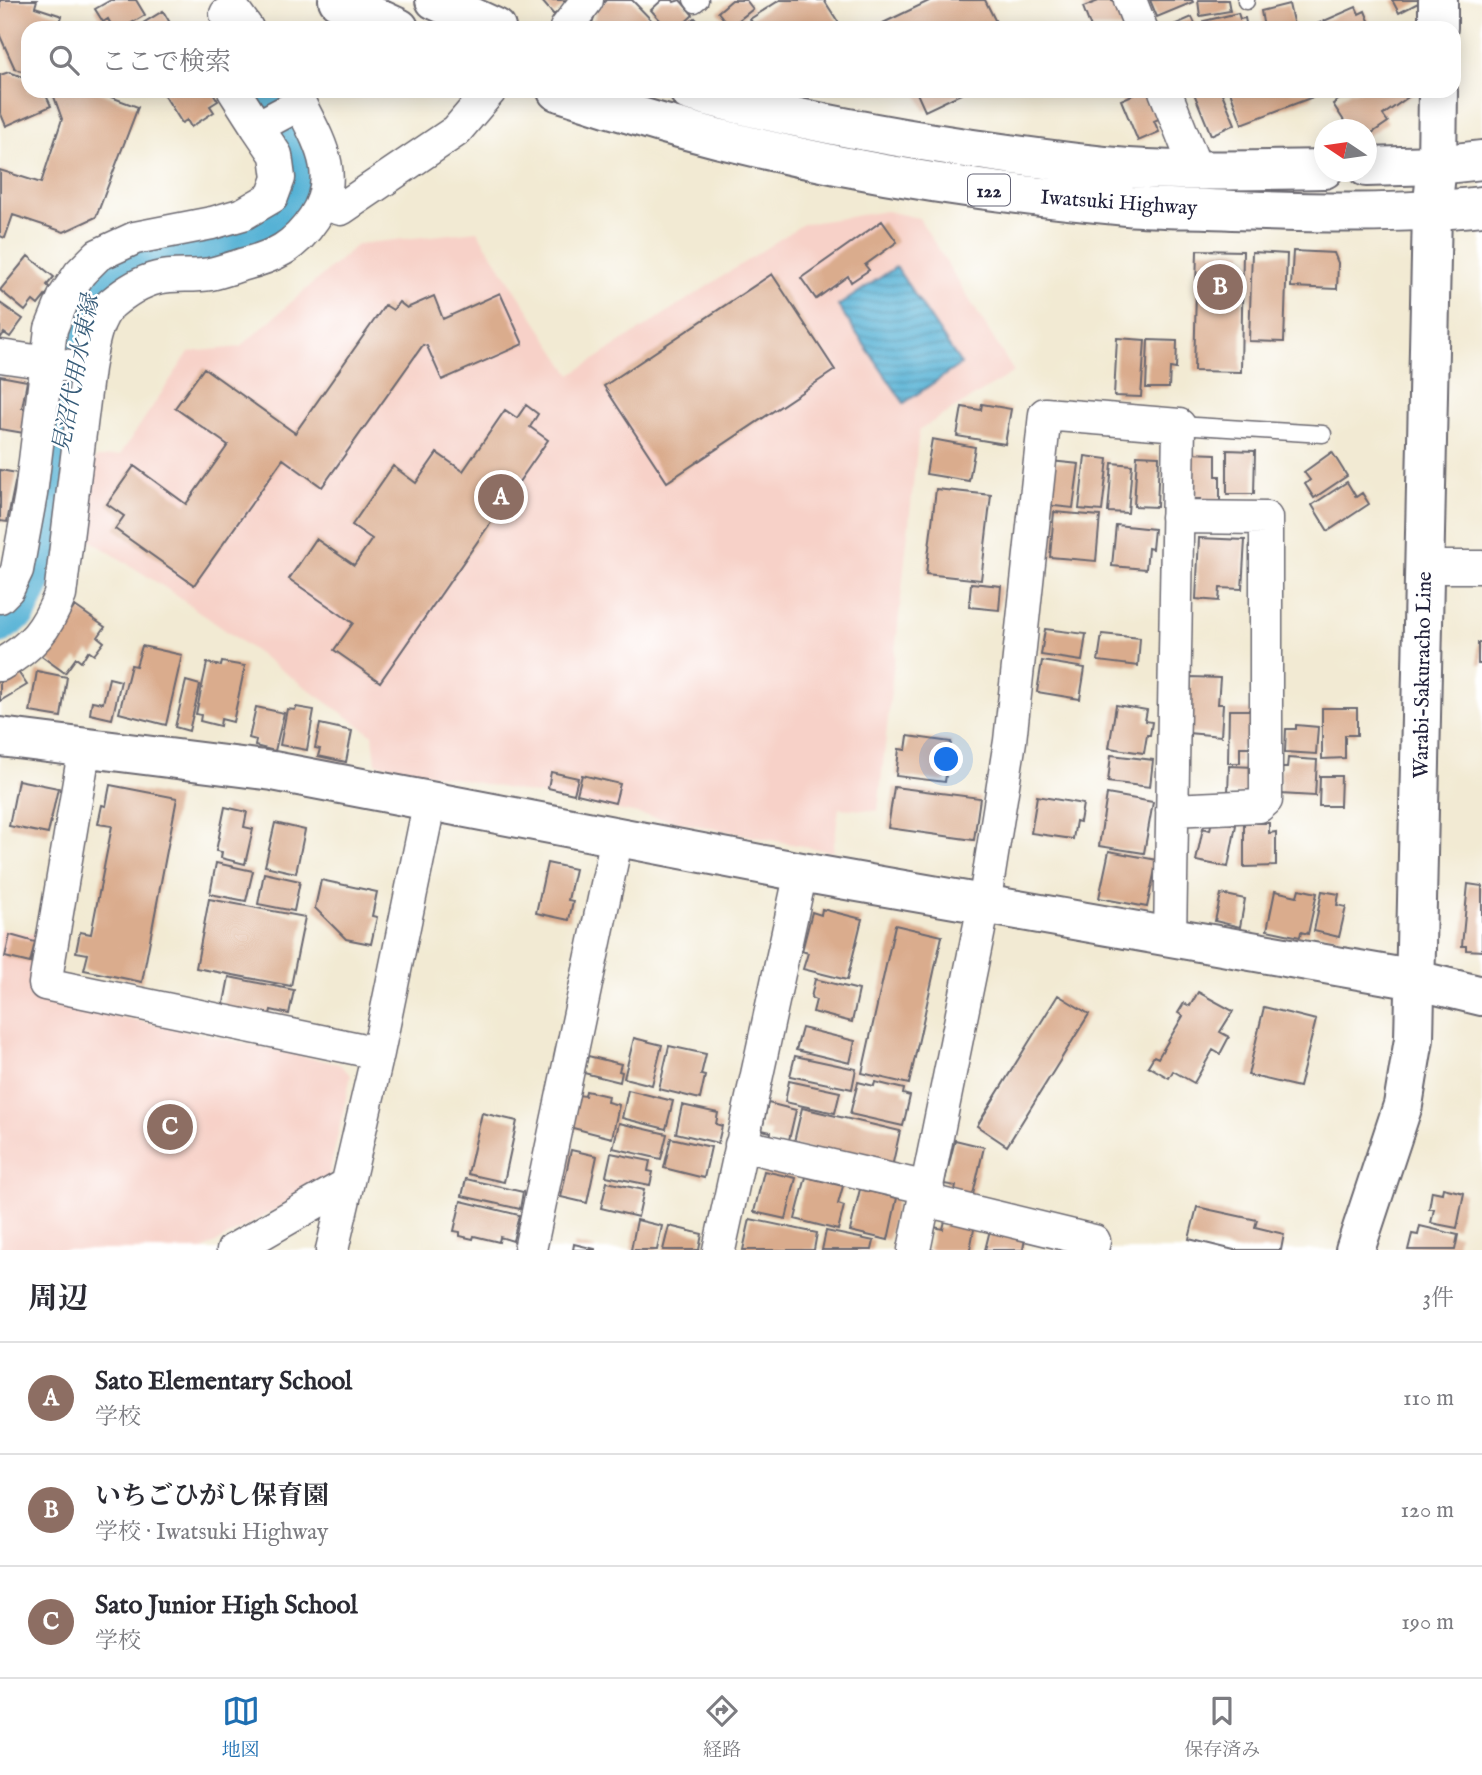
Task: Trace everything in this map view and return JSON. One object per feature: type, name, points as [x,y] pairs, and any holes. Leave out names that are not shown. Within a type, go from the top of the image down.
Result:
[{"type":"main road","points":[[338,0],[384,21]]},
{"type":"main road","points":[[435,0],[481,21]]},
{"type":"main road","points":[[1438,0],[1438,21]]},
{"type":"main road","name":"Iwatsuki Highway","points":[[581,98],[732,143],[861,171],[1008,193],[1130,206],[1291,212],[1432,211],[1482,206]]},
{"type":"main road","name":"Iwatsuki Highway","points":[[715,98],[859,132],[1128,168],[1314,169]]},
{"type":"main road","name":"Warabi-Sakuracho Line","points":[[1354,1250],[1403,1105],[1414,1039],[1432,211],[1437,165],[1438,98]]},
{"type":"main road","points":[[1377,167],[1437,165],[1482,160]]},
{"type":"main road","points":[[0,737],[273,771],[801,872],[1416,980],[1482,996]]},
{"type":"street","points":[[571,21],[587,0]]},
{"type":"street","points":[[1130,0],[1138,21]]},
{"type":"street","points":[[0,665],[28,646],[49,622],[60,594],[88,368],[95,333],[109,306],[132,288],[157,278],[210,274],[270,257],[290,246],[305,232],[323,204],[328,188],[326,163],[318,139],[280,111],[250,98]]},
{"type":"street","points":[[323,204],[341,209],[456,131],[484,98]]},
{"type":"street","points":[[1169,98],[1196,169]]},
{"type":"street","points":[[0,597],[8,589],[17,570],[31,494],[51,329],[64,297],[80,273],[98,256],[135,238],[243,214],[272,197],[279,178],[276,155],[280,111]]},
{"type":"street","points":[[0,356],[88,368]]},
{"type":"street","points":[[914,1250],[984,905],[1010,741],[1045,414],[1179,425],[1170,938]]},
{"type":"street","points":[[1172,810],[1259,806],[1266,800],[1266,518],[1177,517]]},
{"type":"street","points":[[1424,567],[1482,567]]},
{"type":"street","points":[[85,746],[45,984],[378,1053]]},
{"type":"street","points":[[332,1250],[378,1053],[430,800]]},
{"type":"street","points":[[530,1250],[617,837]]},
{"type":"street","points":[[719,1250],[801,872]]},
{"type":"street","points":[[741,1144],[1094,1241],[1092,1250]]},
{"type":"street","points":[[233,1250],[346,1185]]},
{"type":"lane","points":[[692,0],[695,4],[700,0]]},
{"type":"lane","points":[[1179,425],[1324,434]]},
{"type":"shaded area","points":[[886,211],[919,218],[1014,372],[919,430],[878,811],[839,808],[833,852],[376,763],[373,735],[167,589],[84,536],[95,458],[120,455],[189,352],[240,347],[358,244],[477,231],[571,375],[803,224]]},
{"type":"shaded area","points":[[0,929],[41,935],[30,997],[339,1064],[351,1075],[328,1180],[203,1250],[0,1250]]},
{"type":"water","points":[[896,267],[961,364],[904,403],[838,306]]},
{"type":"building","points":[[0,0],[37,0],[35,7],[62,16],[60,21],[21,21],[21,71],[15,69],[0,36]]},
{"type":"building","points":[[111,0],[136,0],[145,15],[135,21],[102,21],[95,9]]},
{"type":"building","points":[[541,0],[571,0],[554,15]]},
{"type":"building","points":[[606,0],[632,0],[652,21],[593,21],[597,10]]},
{"type":"building","points":[[662,0],[680,0],[693,15],[687,21],[661,21],[651,10]]},
{"type":"building","points":[[732,0],[746,0],[753,9],[738,21],[725,21],[718,12]]},
{"type":"building","points":[[780,0],[824,0],[838,21],[751,21],[750,19]]},
{"type":"building","points":[[931,0],[985,0],[996,21],[887,21]]},
{"type":"building","points":[[1101,0],[1118,0],[1126,21],[1088,21],[1083,7]]},
{"type":"building","points":[[1150,0],[1192,0],[1193,2],[1157,17]]},
{"type":"building","points":[[1198,0],[1228,0],[1230,11],[1200,16]]},
{"type":"building","points":[[1392,0],[1424,0],[1399,13]]},
{"type":"building","points":[[1289,4],[1293,21],[1263,21],[1261,11]]},
{"type":"building","points":[[1356,7],[1359,14],[1365,11],[1369,21],[1324,21]]},
{"type":"building","points":[[163,11],[169,21],[147,21]]},
{"type":"building","points":[[1238,13],[1240,19],[1245,18],[1246,21],[1204,21]]},
{"type":"building","points":[[9,72],[21,76],[21,98],[47,98],[51,106],[6,126],[0,112],[0,75]]},
{"type":"building","points":[[54,98],[114,98],[138,107],[96,217],[64,232],[13,215],[5,238],[0,236],[0,170],[41,183],[62,119]]},
{"type":"building","points":[[166,98],[216,98],[218,101],[210,106],[214,112],[191,127],[187,120],[182,123]]},
{"type":"building","points":[[919,98],[952,98],[925,111]]},
{"type":"building","points":[[1158,98],[1165,116],[1154,121],[1159,132],[1138,141],[1121,100]]},
{"type":"building","points":[[1196,98],[1224,98],[1235,124],[1211,135]]},
{"type":"building","points":[[1233,98],[1310,98],[1242,124]]},
{"type":"building","points":[[1341,98],[1407,98],[1383,115],[1388,122],[1377,130],[1377,119],[1343,119],[1333,104]]},
{"type":"building","points":[[882,221],[897,242],[865,265],[869,270],[851,282],[848,276],[816,299],[801,278]]},
{"type":"building","points":[[1197,250],[1243,251],[1241,372],[1194,371]]},
{"type":"building","points":[[1293,251],[1334,253],[1338,263],[1337,289],[1291,287]]},
{"type":"building","points":[[1252,252],[1287,254],[1284,342],[1249,341]]},
{"type":"building","points":[[28,256],[54,277],[47,285],[51,289],[38,305],[33,301],[25,311],[0,290]]},
{"type":"building","points":[[772,274],[835,370],[667,482],[604,386]]},
{"type":"building","points":[[500,293],[523,344],[442,380],[427,346],[423,345],[322,487],[283,459],[194,585],[115,529],[124,516],[107,504],[134,466],[186,504],[228,445],[175,408],[204,368],[295,433],[385,305],[393,310],[399,302],[407,308],[434,296],[443,319]]},
{"type":"building","points":[[0,303],[23,319],[10,337],[4,333],[0,339]]},
{"type":"building","points":[[1117,338],[1145,340],[1141,397],[1114,396]]},
{"type":"building","points":[[1148,340],[1177,341],[1176,369],[1170,368],[1169,388],[1146,388]]},
{"type":"building","points":[[0,376],[27,381],[22,408],[28,408],[24,433],[0,429]]},
{"type":"building","points":[[982,404],[1011,409],[1005,444],[957,436],[962,407],[981,410]]},
{"type":"building","points":[[526,405],[538,414],[530,427],[548,440],[380,682],[334,650],[353,623],[289,579],[316,539],[354,565],[372,539],[352,525],[393,466],[416,483],[437,453],[463,471],[505,410],[517,418]]},
{"type":"building","points":[[932,439],[975,447],[969,481],[926,474]]},
{"type":"building","points":[[1227,450],[1255,451],[1254,494],[1227,494]]},
{"type":"building","points":[[1332,452],[1347,476],[1314,498],[1305,484],[1310,480],[1304,472]]},
{"type":"building","points":[[1189,453],[1216,454],[1216,476],[1220,476],[1220,505],[1199,504],[1200,499],[1188,499]]},
{"type":"building","points":[[1137,455],[1159,456],[1157,507],[1134,506]]},
{"type":"building","points":[[1085,456],[1108,459],[1102,511],[1079,509]]},
{"type":"building","points":[[1050,461],[1079,464],[1073,508],[1045,505]]},
{"type":"building","points":[[1112,463],[1132,465],[1128,513],[1108,512]]},
{"type":"building","points":[[0,470],[17,473],[7,522],[0,521]]},
{"type":"building","points":[[1347,482],[1356,497],[1362,493],[1369,504],[1328,531],[1312,505]]},
{"type":"building","points":[[936,489],[991,495],[981,580],[926,574]]},
{"type":"building","points":[[1054,512],[1100,516],[1096,561],[1050,557]]},
{"type":"building","points":[[1116,525],[1154,529],[1152,549],[1148,548],[1146,569],[1112,566]]},
{"type":"building","points":[[1199,538],[1245,540],[1242,589],[1220,588],[1219,601],[1196,599]]},
{"type":"building","points":[[971,583],[1001,586],[999,610],[969,607]]},
{"type":"building","points":[[75,606],[105,627],[98,637],[104,642],[94,655],[88,651],[81,662],[76,658],[65,673],[40,655]]},
{"type":"building","points":[[1045,629],[1086,634],[1082,661],[1041,655]]},
{"type":"building","points":[[1102,634],[1140,638],[1138,666],[1098,661]]},
{"type":"building","points":[[1478,643],[1482,643],[1482,664],[1478,664]]},
{"type":"building","points":[[142,646],[182,655],[166,725],[119,713],[131,665],[136,666]]},
{"type":"building","points":[[1042,661],[1085,668],[1080,699],[1037,692]]},
{"type":"building","points":[[222,662],[245,666],[233,722],[221,719],[220,726],[200,721],[201,715],[196,714],[207,663],[221,666]]},
{"type":"building","points":[[14,666],[27,685],[0,701],[0,675]]},
{"type":"building","points":[[37,671],[67,677],[61,717],[30,712]]},
{"type":"building","points":[[1191,677],[1220,678],[1218,704],[1223,704],[1221,736],[1188,733]]},
{"type":"building","points":[[109,678],[121,681],[112,719],[90,714],[92,701],[103,703]]},
{"type":"building","points":[[186,681],[200,685],[189,731],[175,727]]},
{"type":"building","points":[[1116,705],[1147,710],[1145,721],[1152,722],[1144,753],[1109,748]]},
{"type":"building","points":[[256,707],[284,713],[275,751],[255,746],[256,740],[249,738]]},
{"type":"building","points":[[296,707],[314,710],[307,750],[280,745],[287,709],[295,710]]},
{"type":"building","points":[[1322,708],[1357,708],[1357,735],[1345,735],[1345,758],[1322,759]]},
{"type":"building","points":[[1229,710],[1257,710],[1256,747],[1240,747],[1240,763],[1228,763]]},
{"type":"building","points":[[320,724],[352,731],[346,762],[318,756],[320,749],[315,748]]},
{"type":"building","points":[[1296,725],[1318,727],[1316,754],[1285,752],[1286,729],[1296,729]]},
{"type":"building","points":[[908,736],[951,742],[945,782],[896,776],[899,749],[906,750]]},
{"type":"building","points":[[1111,755],[1153,760],[1150,787],[1108,782]]},
{"type":"building","points":[[1288,758],[1317,760],[1315,796],[1280,794],[1281,768],[1287,768]]},
{"type":"building","points":[[1229,766],[1256,767],[1256,782],[1246,794],[1228,793]]},
{"type":"building","points":[[551,772],[578,778],[574,794],[548,788]]},
{"type":"building","points":[[582,775],[620,784],[615,803],[577,794]]},
{"type":"building","points":[[1320,776],[1341,776],[1340,806],[1319,806]]},
{"type":"building","points":[[18,780],[58,788],[48,834],[9,826]]},
{"type":"building","points":[[110,785],[177,798],[142,982],[84,970],[88,954],[76,952],[80,932],[91,934],[112,826],[98,824],[102,805],[106,806]]},
{"type":"building","points":[[894,787],[980,798],[974,840],[888,828]]},
{"type":"building","points":[[1107,794],[1153,802],[1144,853],[1099,846]]},
{"type":"building","points":[[1037,796],[1083,804],[1073,839],[1031,833]]},
{"type":"building","points":[[225,807],[247,812],[244,827],[253,829],[245,864],[221,858],[222,852],[216,851]]},
{"type":"building","points":[[1212,820],[1236,825],[1228,867],[1196,861],[1203,828],[1210,830]]},
{"type":"building","points":[[275,823],[305,830],[296,873],[265,866]]},
{"type":"building","points":[[1244,823],[1269,823],[1269,833],[1276,832],[1276,866],[1244,867]]},
{"type":"building","points":[[1109,851],[1157,860],[1147,907],[1099,898]]},
{"type":"building","points":[[216,863],[253,871],[246,901],[210,894]]},
{"type":"building","points":[[547,863],[575,869],[568,900],[573,901],[569,920],[536,913]]},
{"type":"building","points":[[264,873],[300,881],[294,911],[258,904]]},
{"type":"building","points":[[321,880],[377,892],[372,916],[377,917],[371,944],[346,939],[315,908]]},
{"type":"building","points":[[1468,884],[1482,886],[1482,951],[1466,950],[1466,946],[1462,946]]},
{"type":"building","points":[[1299,889],[1317,893],[1308,934],[1301,932],[1300,937],[1267,930],[1275,891],[1297,896]]},
{"type":"building","points":[[1322,891],[1339,894],[1337,905],[1346,907],[1339,937],[1314,931]]},
{"type":"building","points":[[1221,894],[1245,899],[1240,927],[1215,921]]},
{"type":"building","points":[[209,899],[305,917],[291,986],[196,968]]},
{"type":"building","points":[[822,909],[862,919],[847,980],[803,969],[808,953],[802,951],[812,912],[821,915]]},
{"type":"building","points":[[895,925],[942,936],[909,1084],[862,1073]]},
{"type":"building","points":[[10,935],[35,942],[30,963],[5,957]]},
{"type":"building","points":[[229,977],[294,990],[289,1014],[271,1010],[269,1018],[223,1008]]},
{"type":"building","points":[[815,979],[859,990],[852,1022],[813,1012],[816,1000],[811,998]]},
{"type":"building","points":[[1198,992],[1233,1011],[1220,1032],[1229,1037],[1220,1054],[1213,1050],[1194,1083],[1173,1071],[1169,1078],[1148,1066],[1154,1056],[1158,1058],[1183,1016],[1178,1013],[1184,1003],[1190,1006]]},
{"type":"building","points":[[1058,995],[1089,1014],[1007,1146],[977,1126]]},
{"type":"building","points":[[1264,1007],[1316,1020],[1299,1087],[1248,1075]]},
{"type":"building","points":[[802,1028],[855,1041],[850,1063],[796,1050]]},
{"type":"building","points":[[634,1038],[662,1045],[652,1085],[624,1078]]},
{"type":"building","points":[[669,1046],[706,1054],[701,1075],[705,1076],[700,1099],[659,1089]]},
{"type":"building","points":[[588,1056],[621,1064],[620,1082],[584,1073]]},
{"type":"building","points":[[795,1056],[856,1069],[852,1089],[790,1076]]},
{"type":"building","points":[[789,1081],[840,1092],[835,1113],[785,1102]]},
{"type":"building","points":[[858,1082],[874,1086],[875,1082],[904,1089],[903,1094],[910,1096],[903,1126],[850,1114]]},
{"type":"building","points":[[628,1090],[673,1101],[666,1129],[622,1118]]},
{"type":"building","points":[[586,1091],[608,1096],[607,1102],[619,1105],[612,1138],[569,1127],[577,1095],[585,1096]]},
{"type":"building","points":[[768,1103],[796,1110],[788,1144],[770,1140],[771,1132],[762,1130]]},
{"type":"building","points":[[682,1105],[718,1113],[716,1124],[722,1126],[718,1143],[676,1133]]},
{"type":"building","points":[[802,1108],[900,1131],[892,1167],[793,1146]]},
{"type":"building","points":[[482,1113],[517,1121],[504,1182],[468,1174]]},
{"type":"building","points":[[619,1123],[667,1134],[661,1159],[613,1148]]},
{"type":"building","points":[[671,1138],[711,1147],[704,1178],[664,1168]]},
{"type":"building","points":[[955,1140],[984,1147],[972,1199],[954,1195],[956,1186],[944,1184]]},
{"type":"building","points":[[571,1150],[597,1156],[587,1203],[561,1197]]},
{"type":"building","points":[[611,1153],[650,1161],[648,1171],[653,1172],[650,1185],[606,1176]]},
{"type":"building","points":[[764,1171],[796,1178],[786,1219],[754,1212]]},
{"type":"building","points":[[806,1177],[843,1186],[838,1204],[844,1206],[838,1230],[795,1219]]},
{"type":"building","points":[[466,1179],[523,1192],[520,1209],[462,1196]]},
{"type":"building","points":[[607,1182],[644,1190],[638,1217],[601,1208]]},
{"type":"building","points":[[1443,1188],[1464,1193],[1457,1228],[1431,1223],[1434,1209],[1429,1209],[1432,1191],[1442,1193]]},
{"type":"building","points":[[860,1189],[897,1198],[888,1240],[850,1231]]},
{"type":"building","points":[[461,1201],[519,1215],[513,1241],[500,1237],[499,1242],[474,1236],[473,1239],[460,1236],[460,1232],[454,1231]]},
{"type":"building","points":[[1197,1207],[1257,1220],[1255,1227],[1284,1234],[1281,1250],[1234,1250],[1189,1239]]},
{"type":"building","points":[[946,1217],[975,1224],[970,1250],[929,1250],[934,1227],[943,1229]]},
{"type":"building","points":[[750,1219],[817,1233],[814,1250],[743,1250]]},
{"type":"building","points":[[637,1220],[662,1226],[657,1250],[631,1250]]},
{"type":"building","points":[[669,1226],[702,1234],[699,1250],[663,1250]]},
{"type":"building","points":[[1420,1226],[1458,1235],[1455,1250],[1408,1250],[1412,1234],[1418,1235]]},
{"type":"building","points":[[990,1230],[1025,1238],[1023,1250],[985,1250]]},
{"type":"building","points":[[826,1231],[874,1241],[872,1250],[822,1250]]},
{"type":"building","points":[[574,1244],[595,1249],[595,1250],[573,1250]]},
{"type":"waterway","name":"見沼代用水東縁","points":[[0,628],[21,613],[40,571],[75,345],[83,307],[93,283],[110,271],[138,258],[261,238],[283,219],[297,199],[304,171],[269,98]]},
{"type":"place","name":"いちごひがし保育園","points":[[1220,287]]},
{"type":"place","name":"Sato Elementary School","points":[[501,497]]},
{"type":"place","name":"Sato Junior High School","points":[[170,1127]]}]
